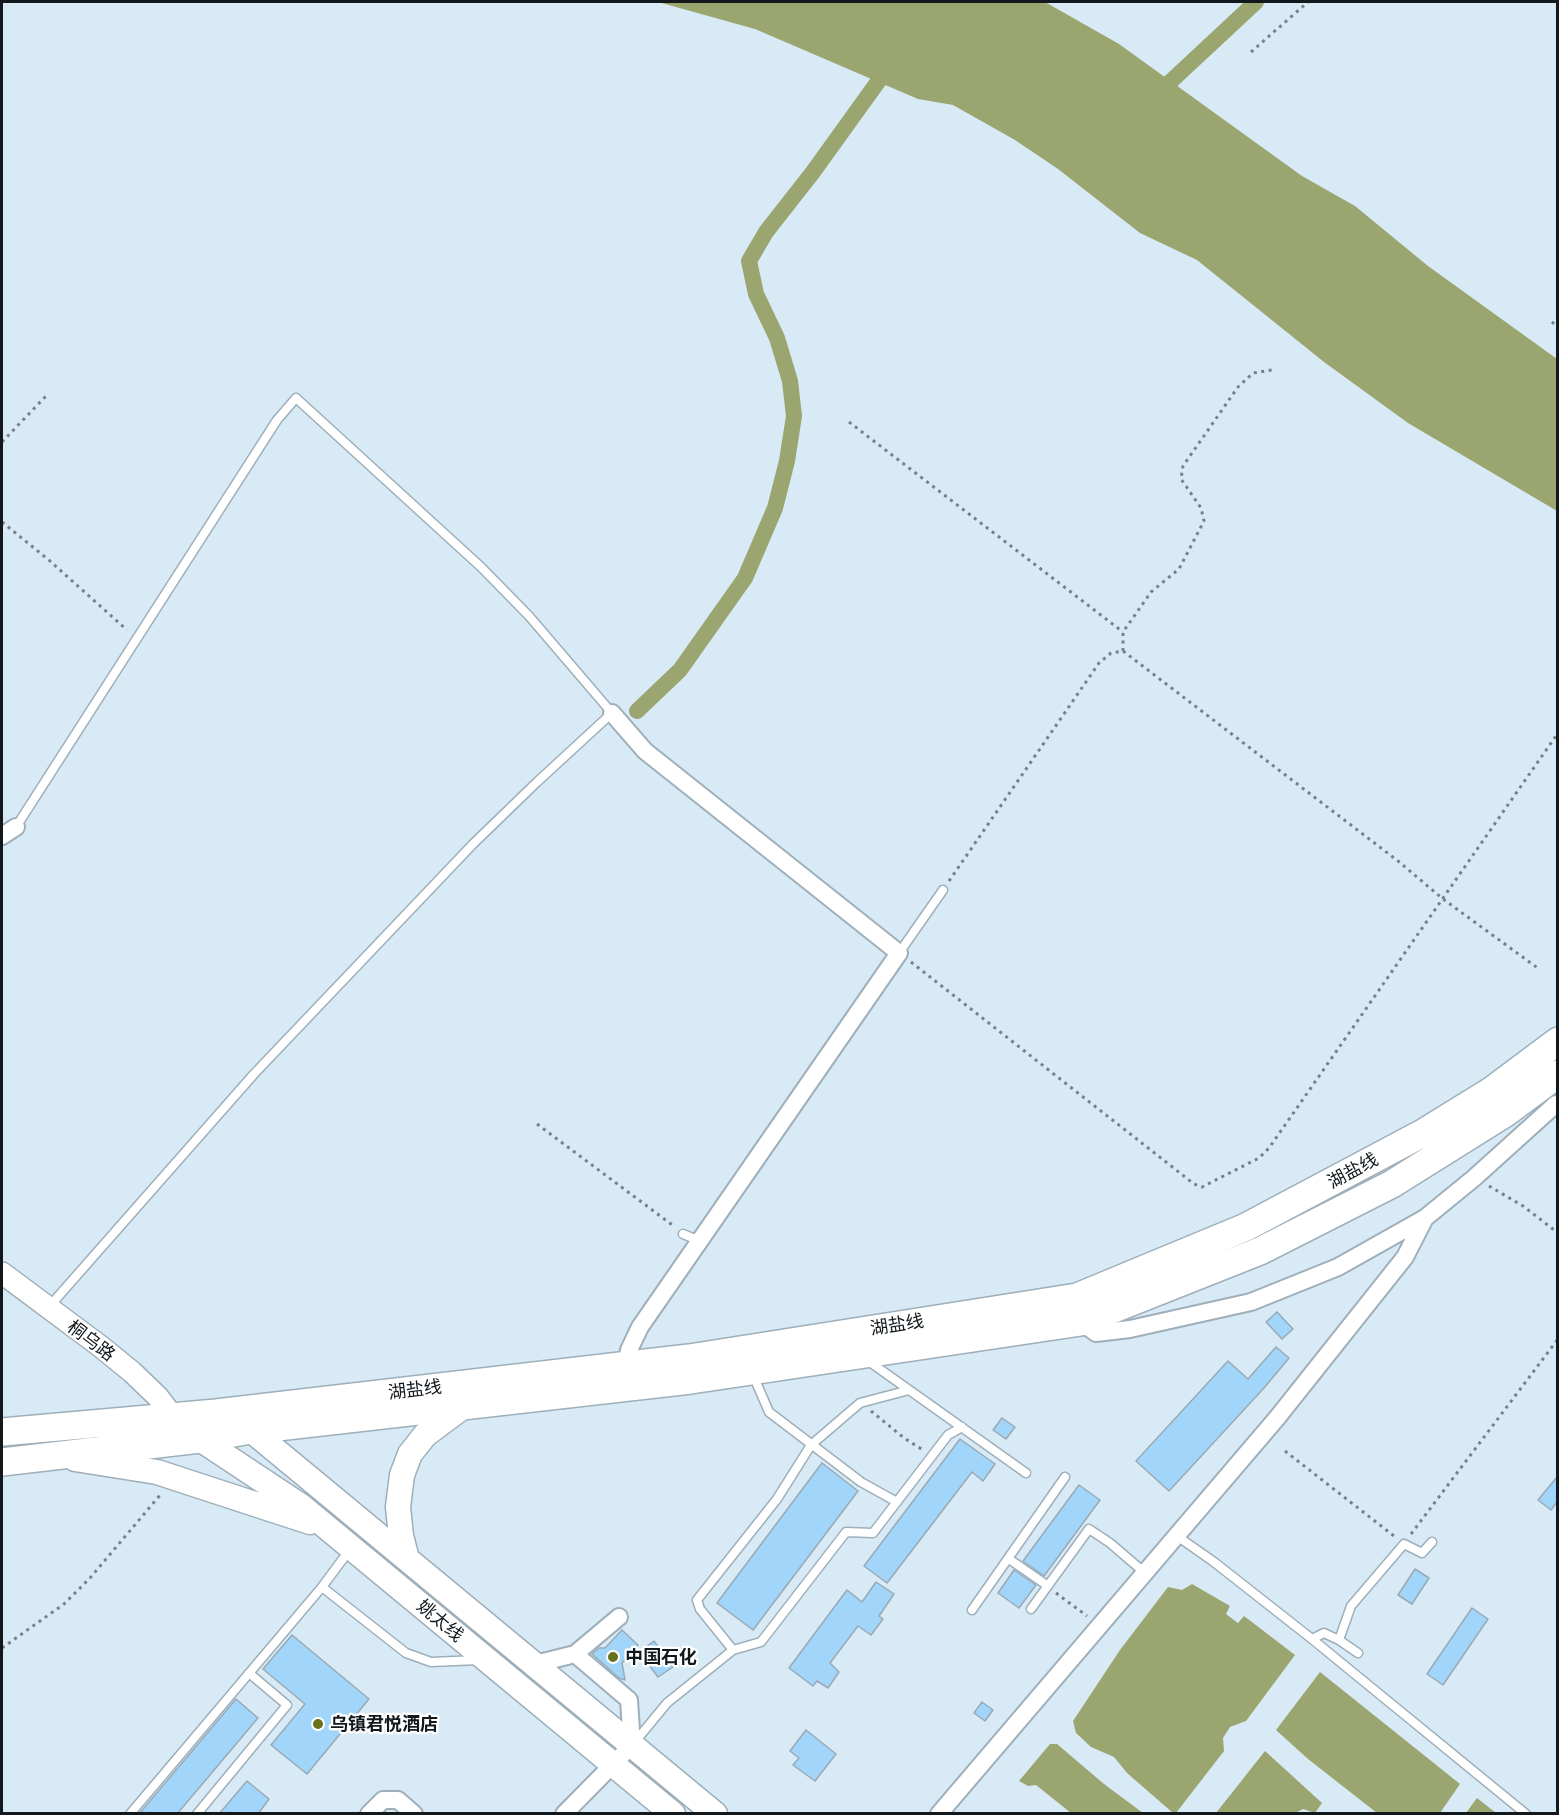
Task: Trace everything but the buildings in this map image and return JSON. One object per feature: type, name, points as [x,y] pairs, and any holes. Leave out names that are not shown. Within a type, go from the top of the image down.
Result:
[{"type":"main road","name":"湖盐线","points":[[2,1432],[174,1418],[688,1358],[1077,1297],[1246,1227],[1386,1153],[1491,1091],[1557,1041]]},
{"type":"main road","name":"湖盐线","points":[[2,1462],[691,1380],[1081,1322],[1260,1251],[1392,1184],[1507,1112],[1557,1074]]},
{"type":"main road","points":[[406,1559],[401,1536],[399,1507],[402,1475],[410,1454],[424,1435],[464,1406]]},
{"type":"main road","points":[[216,1413],[251,1431]]},
{"type":"main road","points":[[174,1418],[200,1438]]},
{"type":"main road","name":"姚太线","points":[[251,1431],[715,1814]]},
{"type":"main road","name":"姚太线","points":[[200,1438],[301,1506],[673,1814]]},
{"type":"main road","points":[[57,1456],[157,1472],[326,1527]]},
{"type":"street","points":[[612,713],[645,751],[899,952],[640,1327],[629,1350],[626,1365]]},
{"type":"street","points":[[2,836],[16,827]]},
{"type":"street","points":[[1081,1322],[1096,1333],[1130,1329],[1251,1302],[1338,1267],[1425,1218],[1474,1178],[1556,1104]]},
{"type":"street","points":[[939,1814],[1277,1418],[1405,1257],[1425,1218]]},
{"type":"street","name":"桐乌路","points":[[2,1273],[132,1372],[158,1397],[174,1418]]},
{"type":"street","points":[[535,1664],[575,1653],[619,1617]]},
{"type":"street","points":[[564,1814],[632,1745],[629,1700],[575,1653]]},
{"type":"street","points":[[369,1814],[383,1800],[398,1800],[414,1814]]},
{"type":"lane","points":[[16,827],[277,420],[296,398],[481,567],[536,624],[612,713],[473,843],[270,1057],[48,1308]]},
{"type":"lane","points":[[899,952],[943,890]]},
{"type":"lane","points":[[683,1234],[700,1241]]},
{"type":"lane","points":[[860,1355],[1026,1473]]},
{"type":"lane","points":[[751,1371],[769,1412],[787,1423],[861,1482],[897,1502]]},
{"type":"lane","points":[[733,1650],[700,1609],[697,1600],[777,1499],[811,1444],[860,1403],[909,1390]]},
{"type":"lane","points":[[632,1745],[667,1703],[733,1650],[761,1642],[846,1532],[873,1533],[948,1435],[962,1427]]},
{"type":"lane","points":[[972,1610],[1065,1477]]},
{"type":"lane","points":[[1031,1609],[1089,1529],[1110,1543],[1145,1574]]},
{"type":"lane","points":[[1177,1536],[1312,1639],[1526,1814]]},
{"type":"lane","points":[[1340,1640],[1351,1606],[1404,1544],[1422,1553],[1432,1542]]},
{"type":"lane","points":[[130,1814],[322,1587],[351,1548]]},
{"type":"lane","points":[[1009,1558],[1048,1586]]},
{"type":"lane","points":[[322,1587],[406,1653],[431,1662],[485,1659]]},
{"type":"lane","points":[[1312,1639],[1324,1633],[1340,1640],[1358,1653]]},
{"type":"lane","points":[[197,1814],[288,1705],[249,1673]]},
{"type":"path","points":[[1251,52],[1308,2]]},
{"type":"path","points":[[1552,324],[1557,317]]},
{"type":"path","points":[[1123,651],[1124,632],[1151,592],[1179,569],[1204,521],[1201,508],[1181,479],[1183,466],[1238,387],[1253,373],[1272,370]]},
{"type":"path","points":[[2,442],[46,396]]},
{"type":"path","points":[[849,422],[1124,632]]},
{"type":"path","points":[[2,522],[50,561],[118,624],[138,637]]},
{"type":"path","points":[[943,890],[1099,663],[1111,653],[1123,651],[1398,861],[1443,899],[1539,969]]},
{"type":"path","points":[[899,952],[1194,1184],[1202,1187],[1259,1158],[1269,1149],[1557,733]]},
{"type":"path","points":[[537,1124],[683,1234]]},
{"type":"path","points":[[1474,1178],[1523,1206],[1557,1233]]},
{"type":"path","points":[[1286,1451],[1404,1544],[1557,1339]]},
{"type":"path","points":[[860,1403],[904,1438],[932,1456]]},
{"type":"path","points":[[2,1648],[64,1604],[90,1578],[158,1498],[172,1477]]},
{"type":"path","points":[[1048,1586],[1101,1626]]},
{"type":"shaded area","points":[[658,2],[1045,2],[1119,44],[1302,176],[1355,206],[1428,266],[1557,359],[1557,511],[1408,423],[1324,362],[1197,260],[1140,233],[1058,169],[1015,140],[953,105],[918,99],[755,29]]},
{"type":"shaded area","points":[[1192,1584],[1230,1606],[1226,1614],[1238,1623],[1244,1616],[1295,1655],[1246,1721],[1230,1727],[1223,1738],[1224,1751],[1176,1813],[1173,1813],[1127,1773],[1114,1757],[1091,1747],[1076,1733],[1073,1721],[1120,1650],[1168,1587],[1182,1590]]},
{"type":"shaded area","points":[[1320,1672],[1460,1784],[1440,1813],[1377,1813],[1308,1759],[1276,1730]]},
{"type":"shaded area","points":[[1050,1744],[1057,1744],[1143,1813],[1071,1813],[1036,1785],[1028,1786],[1019,1781]]},
{"type":"shaded area","points":[[1265,1751],[1322,1803],[1315,1813],[1303,1809],[1293,1814],[1216,1813]]},
{"type":"shaded area","points":[[1477,1798],[1496,1813],[1466,1813]]},
{"type":"waterway","points":[[1154,97],[1256,2]]},
{"type":"waterway","points":[[637,711],[680,670],[745,578],[775,508],[787,461],[794,416],[790,381],[777,338],[756,294],[749,261],[766,232],[813,172],[890,65]]},
{"type":"place","name":"中国石化","points":[[613,1657]]},
{"type":"place","name":"乌镇君悦酒店","points":[[318,1724]]}]
